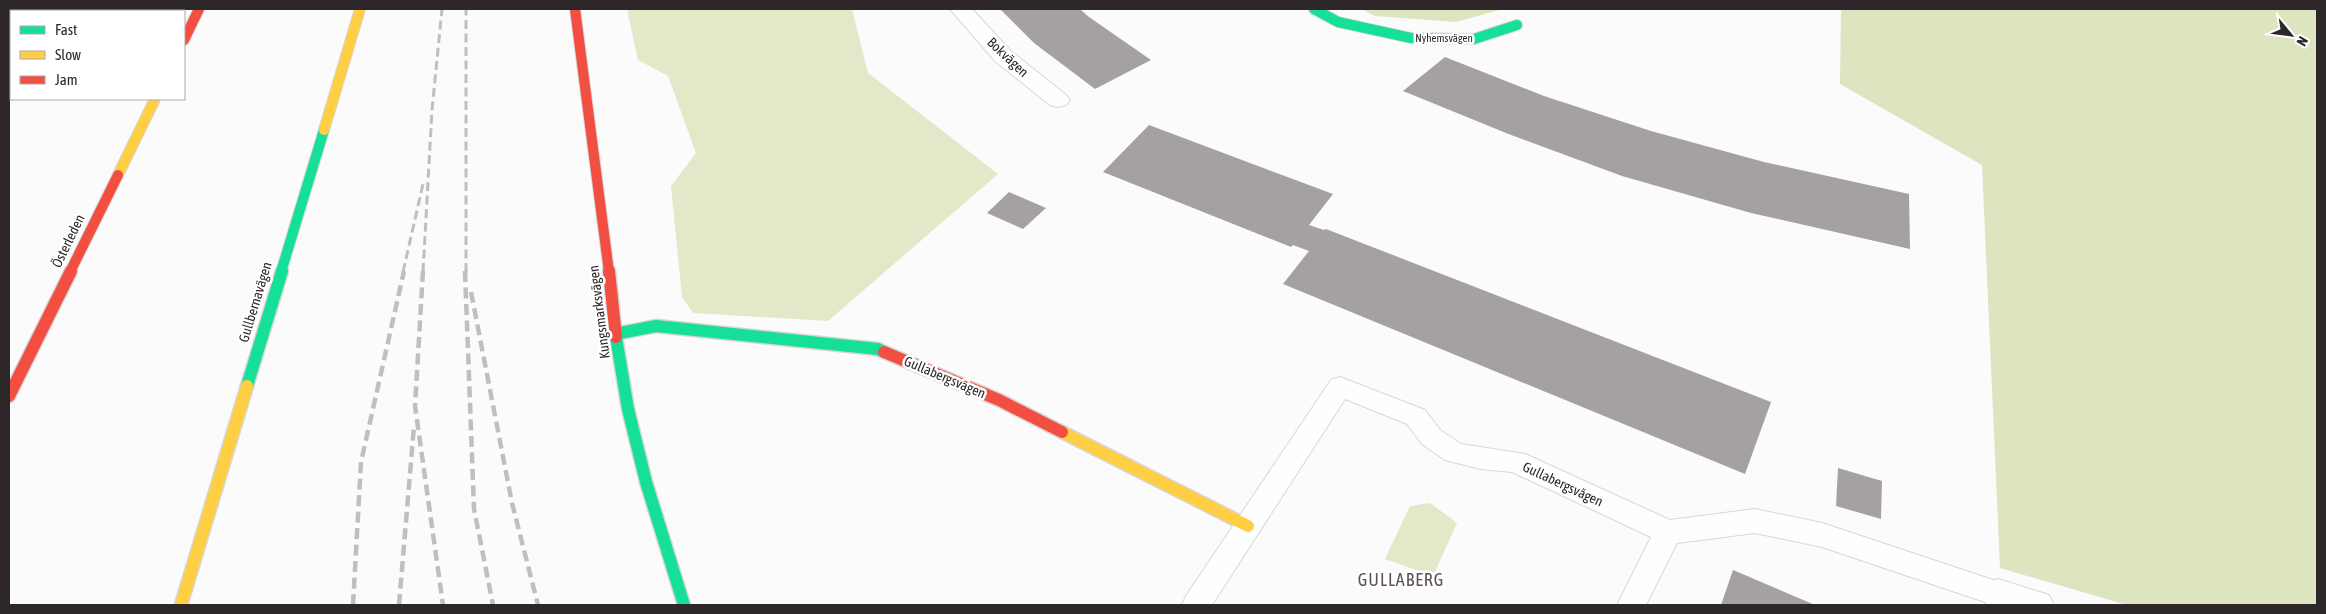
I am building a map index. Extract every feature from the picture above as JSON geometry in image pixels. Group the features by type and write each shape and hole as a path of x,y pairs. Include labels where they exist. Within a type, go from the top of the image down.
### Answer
{"main road":[{"path":"185,38 199,9"},
{"name":"Gullbernavägen","path":"181,605 360,9"},
{"name":"Kungsmarksvägen","path":"575,9 606,242 615,334 628,409 646,482 684,605"},
{"name":"Nyhemsvägen","path":"1314,9 1338,22 1411,38 1474,39 1517,25"},
{"name":"Österleden","path":"9,396 155,100"},
{"name":"Gullabergsvägen","path":"615,334 656,326 878,348 999,400 1248,526"}],"street":[{"name":"Bokvägen","path":"961,9 1003,56 1058,100"},
{"path":"1998,594 2037,605"}],"lane":[{"name":"Gullabergsvägen","path":"1196,605 1340,387 1416,417 1431,437 1454,453 1516,462 1668,532"},
{"path":"1632,605 1668,532 1755,521 1822,535 1998,594"}],"green space":[{"path":"627,9 852,9 868,73 998,174 828,321 693,313 682,297 671,186 696,153 668,76 638,60"},
{"path":"1361,9 1503,9 1456,22 1375,16"},
{"path":"1841,9 2317,9 2317,605 2127,605 2000,568 1982,165 1840,84"},
{"path":"1430,503 1457,523 1433,576 1385,559 1410,506"}],"building":[{"path":"1000,9 1080,9 1151,60 1095,89 1034,43"},
{"path":"1445,57 1544,96 1651,131 1764,162 1909,194 1910,249 1751,213 1622,176 1506,133 1403,91"},
{"path":"1149,125 1333,194 1309,225 1326,229 1771,402 1745,474 1283,284 1309,251 1293,245 1291,247 1103,172"},
{"path":"1009,192 1046,208 1023,229 987,213"},
{"path":"1838,468 1882,481 1881,519 1836,506"},
{"path":"1733,570 1815,605 1721,605"}],"railway":[{"path":"423,272 432,110 442,9"},
{"path":"466,9 466,272"},
{"path":"403,272 423,184"},
{"path":"353,605 361,462 404,271"},
{"path":"423,271 415,406 443,605"},
{"path":"465,271 474,509 493,605"},
{"path":"471,292 512,503 538,605"},
{"path":"399,605 414,426"}],"traffic: fast":[{"path":"1314,9 1338,22 1411,38 1474,39 1517,25"},
{"path":"247,386 324,130"},
{"path":"615,334 656,326 878,349 884,352"},
{"path":"616,337 628,409 646,482 684,605"}],"traffic: slow":[{"path":"324,130 360,9"},
{"path":"118,175 155,100"},
{"path":"181,605 247,386"},
{"path":"1062,432 1248,526"}],"traffic: jam":[{"path":"185,38 199,9"},
{"path":"575,9 606,242 616,337"},
{"path":"9,396 118,175"},
{"path":"884,352 999,400 1062,432"}],"district":[{"name":"GULLABERG","path":"1401,579"}]}
